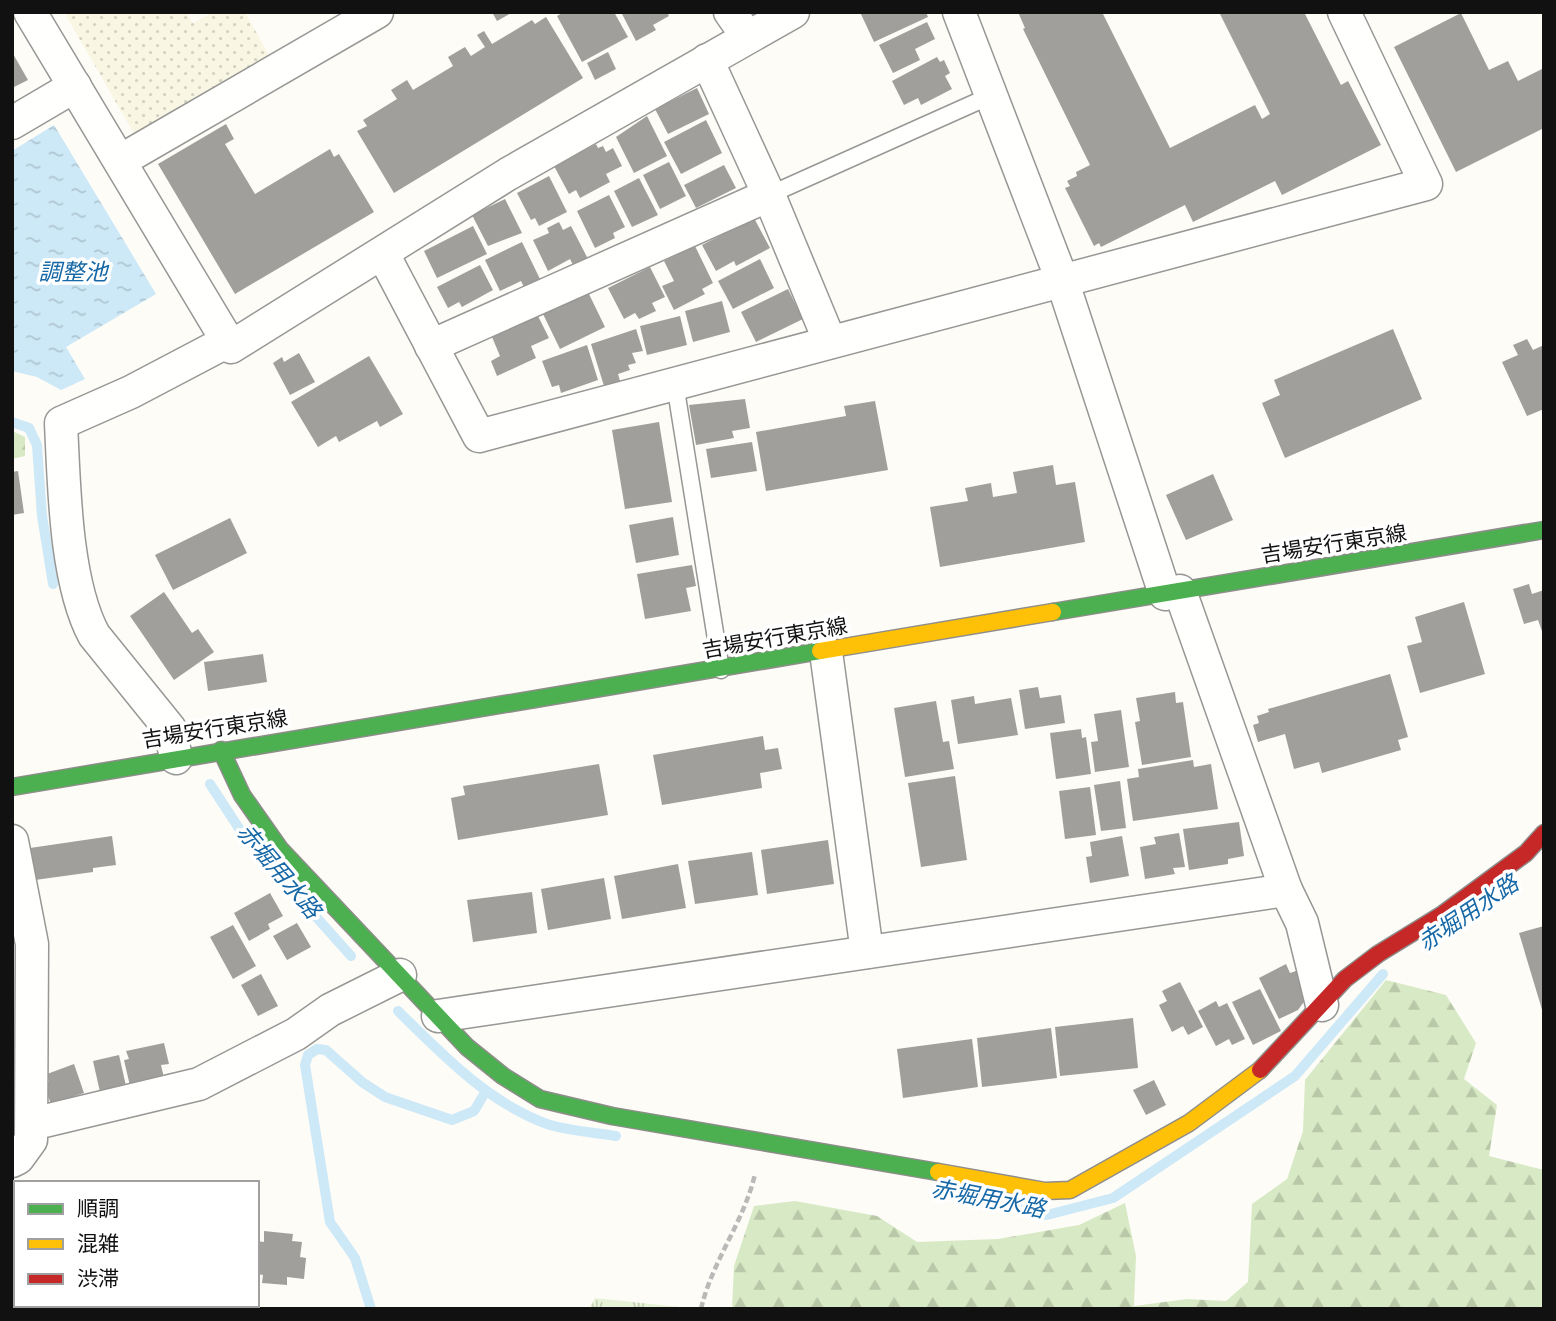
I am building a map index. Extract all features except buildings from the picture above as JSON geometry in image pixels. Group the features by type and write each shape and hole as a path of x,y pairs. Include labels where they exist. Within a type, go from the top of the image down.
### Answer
{"street":[{"path":"30,12 231,347 508,174 707,60 738,24 793,12"},
{"path":"120,161 377,12"},
{"path":"959,12 1062,280 1172,593 1286,890 1302,923 1322,1005"},
{"path":"383,254 479,436 1426,184 1344,12"},
{"path":"707,60 769,195 830,342"},
{"path":"12,123 75,86"},
{"path":"431,346 769,195"},
{"path":"176,758 170,729 94,635 86,620 73,559 61,423 131,392 228,341"},
{"name":"吉場安行東京線","path":"12,787 1544,530"},
{"path":"826,652 867,952"},
{"path":"220,750 243,795 280,849 467,1047 503,1076 540,1099 612,1116 1045,1191 1070,1189 1189,1123 1248,1081 1345,979 1378,954 1454,906 1526,853 1544,833"},
{"path":"12,841 32,944 21,996 32,1124 31,1140 18,1158 12,1161"},
{"path":"438,1016 1286,890"},
{"path":"32,1124 199,1084 400,975"}],"lane":[{"path":"769,195 990,96"},
{"path":"675,384 721,670"}],"path":[{"path":"701,1309 713,1270 750,1197 762,1142"}],"shaded area":[{"path":"64,12 186,12 193,23 213,12 245,12 271,59 140,136 133,132"}],"green space":[{"path":"12,431 25,437 25,456 12,459"},
{"path":"1386,980 1446,995 1476,1043 1464,1079 1497,1105 1489,1156 1544,1170 1544,1309 732,1309 734,1266 754,1206 795,1201 877,1216 917,1242 998,1239 1079,1225 1125,1203 1136,1256 1134,1306 1187,1299 1226,1301 1248,1282 1252,1204 1287,1179 1303,1131 1305,1080"},
{"path":"595,1298 698,1309 589,1309"}],"water":[{"name":"調整池","path":"54,125 156,294 66,347 85,379 61,390 37,377 12,371 12,151"}],"waterway":[{"name":"赤堀用水路","path":"12,422 29,428 37,445 42,516 53,584"},
{"name":"赤堀用水路","path":"210,784 244,836 351,956"},
{"name":"赤堀用水路","path":"954,1194 1047,1215 1113,1198 1295,1076 1383,974"},
{"name":"赤堀用水路","path":"398,1011 466,1075 525,1115 572,1130 616,1136"},
{"path":"371,1309 355,1258 330,1222 305,1065 308,1055 317,1049 326,1050 362,1082 385,1097 452,1120 474,1111 486,1091"}],"traffic: fast":[{"path":"1053,612 1544,530"},
{"path":"12,787 820,651"},
{"path":"221,750 242,795 280,849 467,1047 503,1076 540,1099 612,1116 938,1172"}],"traffic: slow":[{"path":"820,651 1053,612"},
{"path":"938,1172 1045,1191 1070,1190 1189,1123 1260,1070"}],"traffic: jam":[{"path":"1260,1070 1345,979 1378,954 1443,914 1526,853 1544,833"}]}
